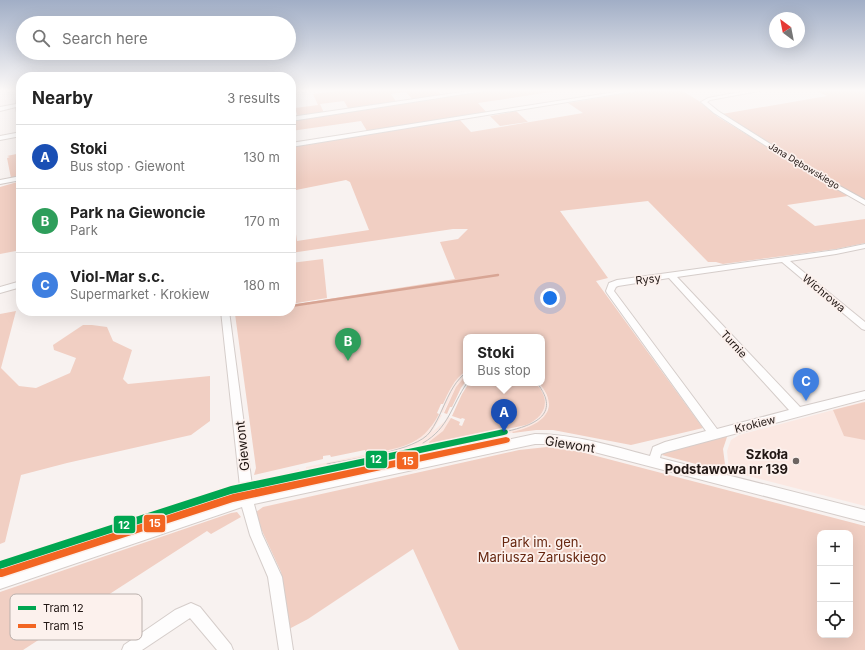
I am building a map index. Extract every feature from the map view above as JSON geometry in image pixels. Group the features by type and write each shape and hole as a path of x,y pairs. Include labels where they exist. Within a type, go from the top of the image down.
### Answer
{"street":[{"path":"296,144 448,120"},
{"name":"Jana Dębowskiego","path":"730,120 816,175 865,203"},
{"path":"0,138 16,136"},
{"path":"0,182 16,179"},
{"name":"Rysy","path":"714,434 610,291 612,285 617,283 865,246"},
{"name":"Wichrowa","path":"783,259 865,327"},
{"name":"Turnie","path":"671,276 798,413"},
{"path":"0,290 16,285"},
{"name":"Giewont","path":"227,316 247,500 535,439 554,439 569,441 865,516"},
{"name":"Krokiew","path":"653,462 655,455 660,449 865,396"},
{"path":"0,582 247,500 252,526 275,577 286,650"},
{"path":"129,650 180,615 191,610 195,612 226,650"}],"shaded area":[{"path":"463,374 463,379 456,387 443,413 440,412 452,386"},
{"path":"537,386 541,386 543,388 549,401 546,415 539,423 520,431 450,445 449,442 517,428 536,420 543,412 545,404 542,392"},
{"name":"Szkoła Podstawowa nr 139","path":"863,402 865,407 865,506 729,471 727,451 731,440 739,435"},
{"path":"439,414 442,415 432,432 448,417 451,418 443,431 430,445 442,443 443,447 306,475 306,467 413,443 430,429"},
{"path":"299,469 300,477 253,486 253,483"}],"green space":[{"path":"296,120 438,120 367,131 361,121 296,130"},
{"path":"451,120 460,120 471,132 540,120 723,120 848,196 787,205 815,226 865,219 865,243 836,249 723,264 708,262 648,201 560,211 608,278 596,281 703,428 631,445 553,430 536,430 513,433 512,432 531,426 539,421 545,416 548,409 549,402 546,393 541,386 545,386 545,334 463,334 463,373 452,386 443,404 441,404 437,413 439,414 432,425 425,434 417,440 389,450 365,455 365,450 331,457 330,455 323,456 323,459 254,475 256,468 235,316 296,316 296,304 455,279 440,242 458,239 468,229 453,229 296,252 296,234 297,241 369,230 350,182 346,180 296,190 296,145"},
{"path":"494,120 526,120 528,122 500,126"},
{"path":"732,120 865,120 865,201"},
{"path":"16,154 16,176 11,178 7,158 10,157 7,156"},
{"path":"16,182 16,251 0,254 0,187"},
{"path":"323,259 327,298 296,303 296,262"},
{"path":"16,311 1,368 19,386 36,388 70,373 76,358 54,350 53,345 83,325 107,327 113,341 132,350 123,379 128,384 210,376 210,421 191,435 21,475 5,542 0,544 0,314"},
{"path":"463,379 463,385 452,407 450,407 447,414 444,413 456,387"},
{"path":"467,386 538,386 544,395 545,401 542,412 533,422 526,425 430,445 429,442 443,431 451,418 460,422 459,425 462,426 465,419 452,416"},
{"path":"865,402 865,440 844,436 833,410"},
{"path":"726,436 723,449 726,472 662,455 664,452"},
{"path":"443,447 307,477 306,475"},
{"name":"Park im. gen. Mariusza Zaruskiego","path":"547,447 581,452 865,526 865,650 459,650 413,549 308,619 289,629 281,572 257,520 256,512 263,507 519,450"},
{"path":"237,512 241,517 211,534 207,531 110,594 10,594 10,640 38,640 23,650 0,650 0,592"}],"waterway":[{"path":"296,305 498,275"}],"tram line":[{"path":"327,464 383,453 423,439 434,427 455,384 463,376"},
{"path":"423,443 439,431 465,386"},
{"path":"504,432 533,423 540,418 545,411 547,404 544,394 539,386"},
{"name":"12","path":"0,565 231,490 504,432"},
{"name":"15","path":"2,573 233,498 506,440"}],"place":[{"name":"Park na Giewoncie","path":"348,361"},
{"name":"Viol-Mar s.c.","path":"806,401"},
{"name":"Stoki","path":"504,432"},
{"name":"Szkoła Podstawowa nr 139","path":"796,461"}]}
